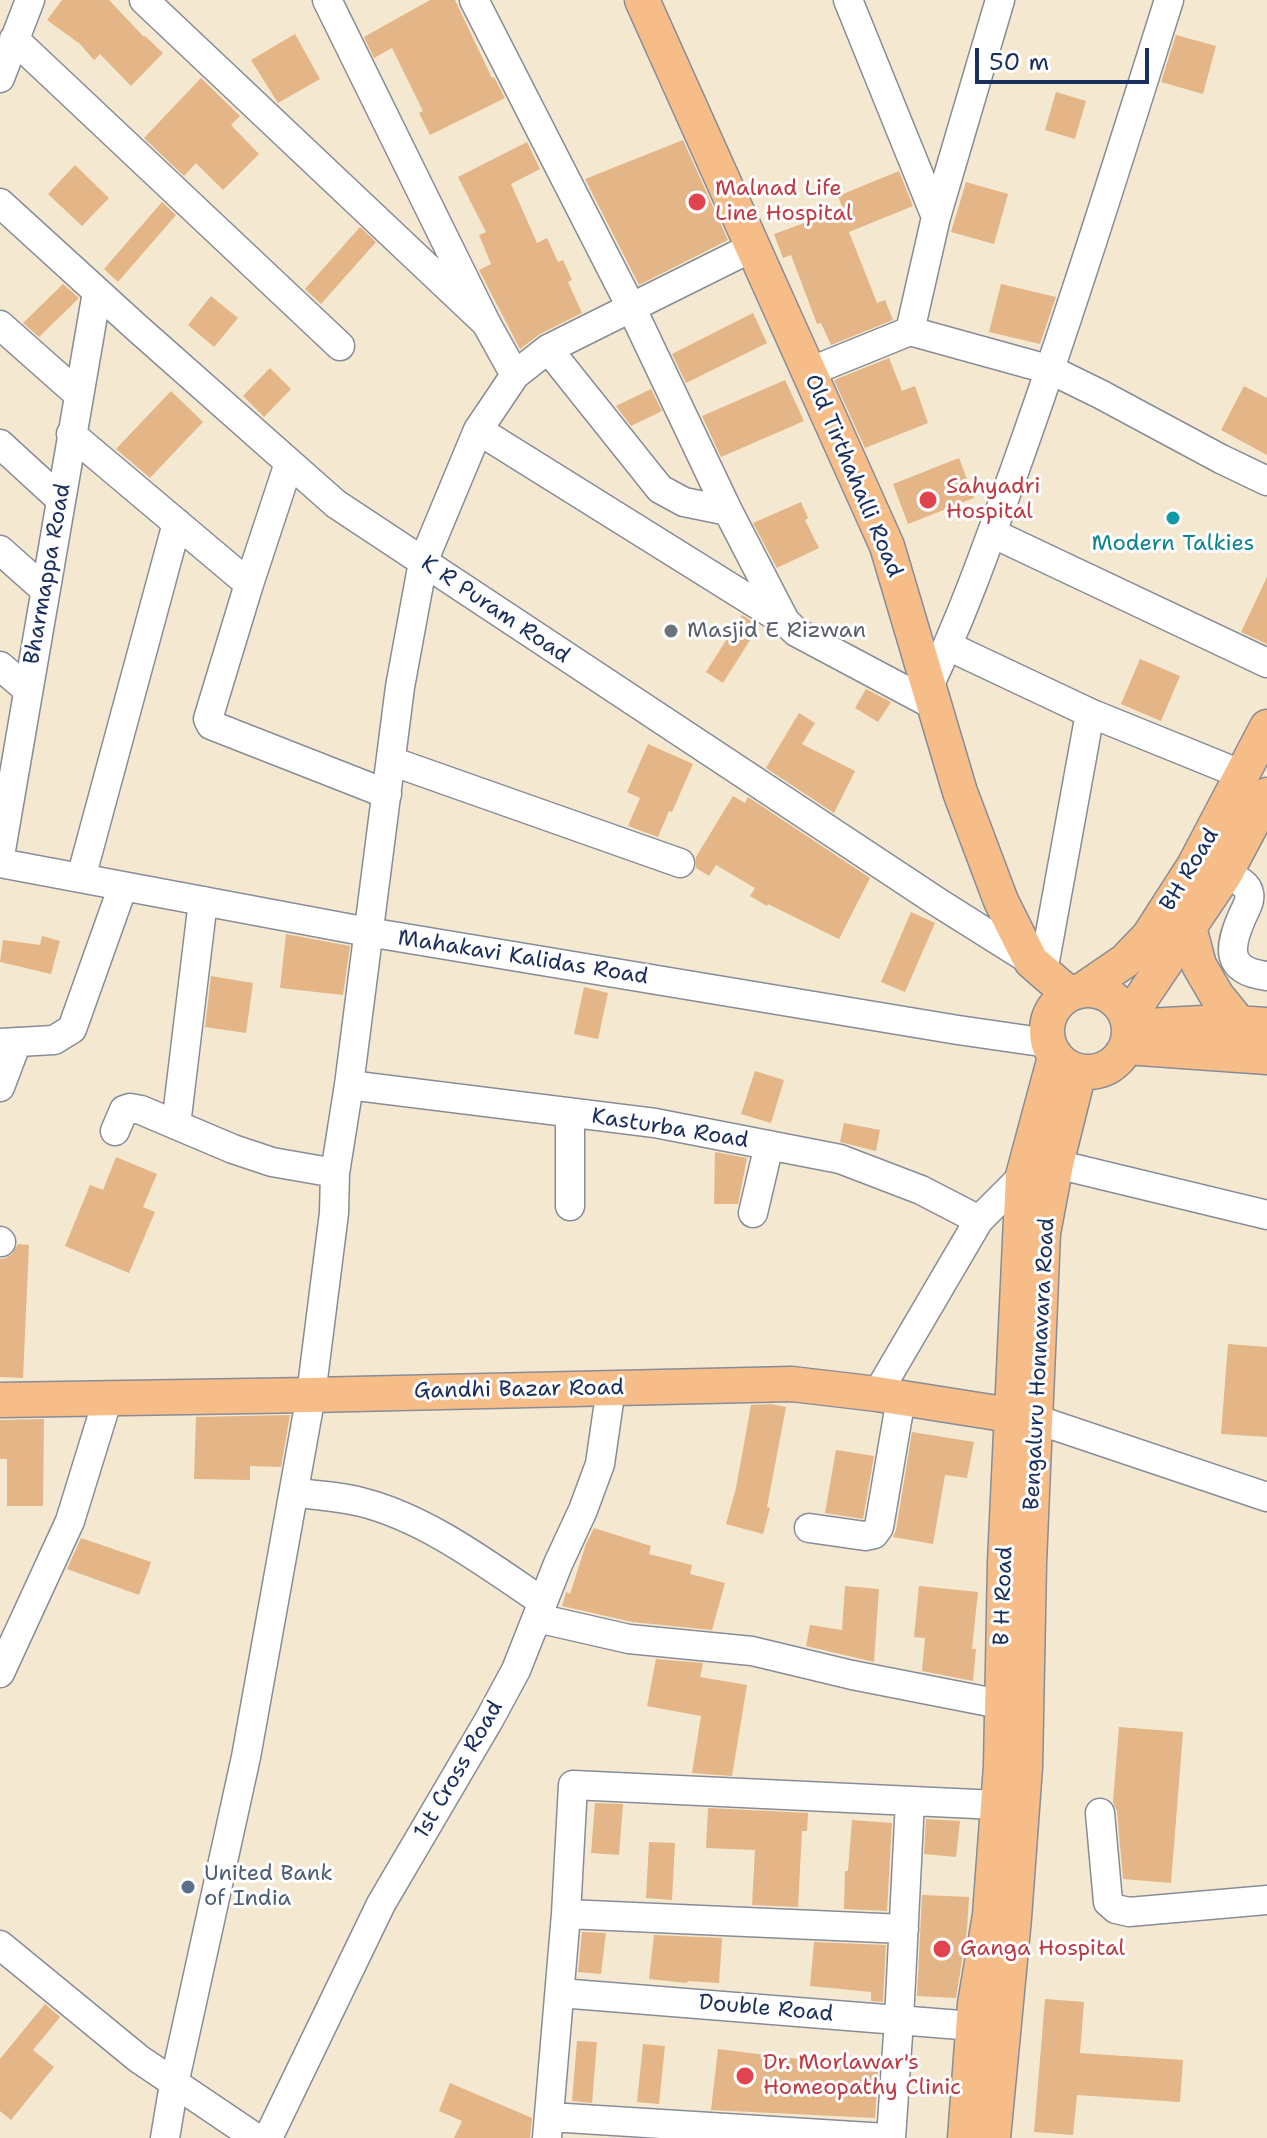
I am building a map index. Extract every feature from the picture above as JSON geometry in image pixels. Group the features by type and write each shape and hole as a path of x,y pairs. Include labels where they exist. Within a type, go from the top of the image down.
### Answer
{"main road":[{"name":"Old Tirthahalli Road","path":"642,0 887,546 960,792 1001,901 1037,966 1076,992"},
{"name":"BH Road","path":"1128,1031 1189,927 1225,874 1255,785 1267,727"},
{"name":"BH Road","path":"1076,992 1125,961 1149,936 1194,866 1255,785"},
{"path":"1189,927 1199,965 1217,996 1253,1024"},
{"path":"1098,990 1122,1006 1128,1031 1118,1059 1108,1068 1094,1072 1061,1057 1047,1029 1057,1002 1076,992 1098,990"},
{"path":"1128,1031 1253,1024"},
{"path":"1128,1031 1267,1057"},
{"name":"Bengaluru Honnavara Road","path":"993,2138 1025,1767 1029,1563 1024,1418 1043,1233 1056,1164 1061,1057"},
{"name":"B H Road","path":"965,2138 973,2026 990,1915 1001,1766 1005,1562 1024,1418 1023,1176 1061,1057"},
{"name":"Gandhi Bazar Road","path":"0,1400 792,1384 1024,1418"}],"street":[{"path":"0,78 30,0"},
{"path":"144,0 486,323"},
{"path":"327,0 486,323 515,375"},
{"path":"474,0 631,307 728,511 785,621"},
{"path":"848,0 936,217"},
{"path":"910,331 936,217 1000,0"},
{"path":"478,430 785,621 796,632 932,696 1051,370 1169,0"},
{"path":"14,39 340,346"},
{"name":"K R Puram Road","path":"0,203 336,504 1037,966"},
{"path":"159,2134 174,2084 246,1757 311,1395 334,1213 335,1173 400,687 423,562 478,430 515,375 548,349 753,247"},
{"name":"Bharmappa Road","path":"0,856 7,765 28,690 97,292"},
{"path":"0,325 79,395"},
{"path":"809,372 910,331 1051,370 1267,481"},
{"path":"548,349 660,489 684,502 728,511"},
{"path":"71,434 249,584"},
{"path":"0,444 60,499"},
{"path":"289,463 208,719 211,725 387,794"},
{"path":"81,878 177,523"},
{"path":"992,533 1267,663"},
{"path":"0,550 45,590"},
{"path":"948,646 1090,713 1255,785"},
{"path":"0,666 28,690"},
{"path":"1037,966 1090,713"},
{"path":"391,761 680,863"},
{"name":"Mahakavi Kalidas Road","path":"0,863 368,932 958,1030 1061,1057"},
{"path":"1225,874 1245,884 1249,891 1249,900 1231,947 1234,959 1243,970 1267,976"},
{"path":"0,1087 9,1043 54,1040 72,1029 123,886"},
{"path":"176,1125 203,901"},
{"name":"Kasturba Road","path":"349,1085 655,1123 840,1159 921,1190 979,1220"},
{"path":"115,1131 124,1110 141,1110 272,1162 335,1173"},
{"path":"570,1113 570,1206"},
{"path":"753,1213 769,1145"},
{"path":"1056,1164 1267,1215"},
{"path":"809,1528 865,1536 874,1534 879,1527 889,1396 979,1220 1023,1176"},
{"name":"1st Cross Road","path":"268,2138 381,1904 516,1670 600,1464 611,1388"},
{"path":"0,1673 70,1521 108,1398"},
{"path":"1024,1418 1267,1497"},
{"path":"294,1492 361,1502 411,1520 473,1555 540,1610 629,1639 752,1651 852,1675 1000,1704"},
{"path":"910,1801 899,2020 888,2138 548,2128 573,1785 997,1805"},
{"path":"1100,1813 1108,1902 1116,1909 1129,1912 1267,1900"},
{"path":"566,1914 904,1929"},
{"path":"0,1945 139,2059 256,2138"},
{"name":"Double Road","path":"560,1993 973,2026"}],"building":[{"path":"62,0 109,0 163,53 131,86 100,54 94,60 80,44 47,20"},
{"path":"430,0 455,0 492,78 505,98 430,135 419,113 423,111 392,48 374,58 364,37"},
{"path":"295,34 320,79 278,103 251,60"},
{"path":"1176,35 1216,46 1203,94 1161,82"},
{"path":"201,78 240,116 231,125 259,154 223,190 196,163 184,176 144,138"},
{"path":"1056,92 1086,101 1075,139 1045,130"},
{"path":"683,140 728,240 639,285 585,179"},
{"path":"527,142 540,169 511,184 537,243 547,238 558,262 563,260 572,280 568,282 582,313 540,334 520,349 479,270 491,264 479,235 486,232 458,177"},
{"path":"75,165 109,198 82,226 48,194"},
{"path":"899,171 913,206 849,232 877,303 885,300 893,320 831,345 821,323 817,324 791,255 783,258 774,234 843,209 838,196"},
{"path":"966,182 1008,194 994,244 951,232"},
{"path":"162,202 176,215 118,282 104,269"},
{"path":"360,227 376,242 321,304 305,289"},
{"path":"63,284 79,298 39,337 23,323"},
{"path":"1001,284 1056,297 1040,344 989,332"},
{"path":"211,296 238,318 214,347 188,325"},
{"path":"753,313 767,343 686,383 672,354"},
{"path":"889,358 902,391 915,386 928,423 865,448 834,380"},
{"path":"270,368 291,389 264,417 243,396"},
{"path":"785,380 804,421 721,457 702,416"},
{"path":"1244,386 1267,398 1267,455 1221,430"},
{"path":"651,389 662,411 631,426 616,406"},
{"path":"171,391 203,422 150,478 116,449"},
{"path":"959,458 974,498 908,524 893,484"},
{"path":"801,502 808,518 805,520 819,548 777,568 753,523"},
{"path":"1267,577 1267,644 1241,632"},
{"path":"742,615 759,626 723,683 706,672"},
{"path":"1140,659 1180,676 1161,721 1121,704"},
{"path":"866,689 891,702 878,722 855,708"},
{"path":"799,713 815,723 802,744 855,771 834,813 766,768"},
{"path":"648,744 693,764 658,837 628,826 640,798 627,792"},
{"path":"733,796 745,803 748,797 870,878 839,939 750,896 755,888 716,865 709,876 696,868 696,857"},
{"path":"911,912 935,923 905,992 881,982"},
{"path":"286,934 350,946 343,995 280,988"},
{"path":"42,936 60,941 51,974 0,962 3,940 40,945"},
{"path":"211,976 253,983 246,1033 205,1027"},
{"path":"584,987 608,993 598,1039 574,1034"},
{"path":"755,1071 784,1080 771,1123 741,1114"},
{"path":"844,1123 880,1130 876,1151 840,1142"},
{"path":"715,1152 747,1158 738,1204 714,1204"},
{"path":"116,1157 157,1174 143,1207 155,1212 129,1273 65,1246 90,1185 103,1190"},
{"path":"18,1244 29,1245 23,1378 0,1377 0,1259 12,1254"},
{"path":"1228,1344 1267,1347 1267,1437 1221,1434"},
{"path":"751,1405 786,1407 763,1534 726,1524"},
{"path":"290,1415 281,1467 250,1466 250,1480 194,1479 196,1417"},
{"path":"44,1419 43,1506 7,1506 7,1459 0,1459 0,1420"},
{"path":"912,1432 974,1442 967,1478 945,1475 933,1544 893,1537"},
{"path":"836,1450 874,1456 863,1519 825,1513"},
{"path":"594,1528 651,1546 649,1554 692,1565 690,1574 725,1583 712,1630 632,1622 562,1606 566,1592 570,1594"},
{"path":"81,1538 151,1562 139,1595 67,1569"},
{"path":"845,1586 879,1589 874,1662 806,1646 810,1625 842,1630"},
{"path":"919,1586 978,1592 972,1649 976,1649 973,1681 922,1671 925,1638 914,1637"},
{"path":"656,1659 703,1663 700,1677 747,1685 732,1776 692,1773 701,1716 647,1706"},
{"path":"1119,1727 1183,1732 1171,1883 1123,1879 1117,1811 1113,1802"},
{"path":"595,1803 623,1804 619,1855 591,1853"},
{"path":"708,1808 808,1813 807,1831 802,1831 798,1907 752,1905 755,1850 706,1848"},
{"path":"926,1819 960,1821 956,1857 924,1854"},
{"path":"852,1820 892,1823 887,1911 844,1909 845,1871 848,1871"},
{"path":"649,1842 675,1843 672,1900 646,1898"},
{"path":"922,1895 969,1897 956,1998 917,1996"},
{"path":"582,1932 606,1933 601,1974 578,1972"},
{"path":"654,1935 722,1938 719,1983 649,1979"},
{"path":"814,1942 886,1945 883,2002 871,2001 871,1992 810,1986"},
{"path":"1045,1999 1084,2002 1080,2053 1183,2060 1180,2102 1077,2095 1073,2135 1034,2132"},
{"path":"45,2004 60,2017 33,2050 54,2067 11,2120 0,2111 0,2059"},
{"path":"577,2041 597,2042 592,2103 572,2101"},
{"path":"643,2044 665,2046 659,2104 637,2102"},
{"path":"718,2049 831,2063 850,2062 849,2070 878,2072 875,2118 711,2110"},
{"path":"450,2083 532,2118 530,2138 454,2138 462,2121 439,2111"}],"place":[{"name":"Malnad Life Line Hospital","path":"697,202"},
{"name":"Sahyadri Hospital","path":"928,500"},
{"name":"Modern Talkies","path":"1173,518"},
{"name":"Masjid E Rizwan","path":"671,631"},
{"name":"United Bank of India","path":"188,1887"},
{"name":"Ganga Hospital","path":"942,1949"},
{"name":"Dr. Morlawar's Homeopathy Clinic","path":"745,2076"}]}
